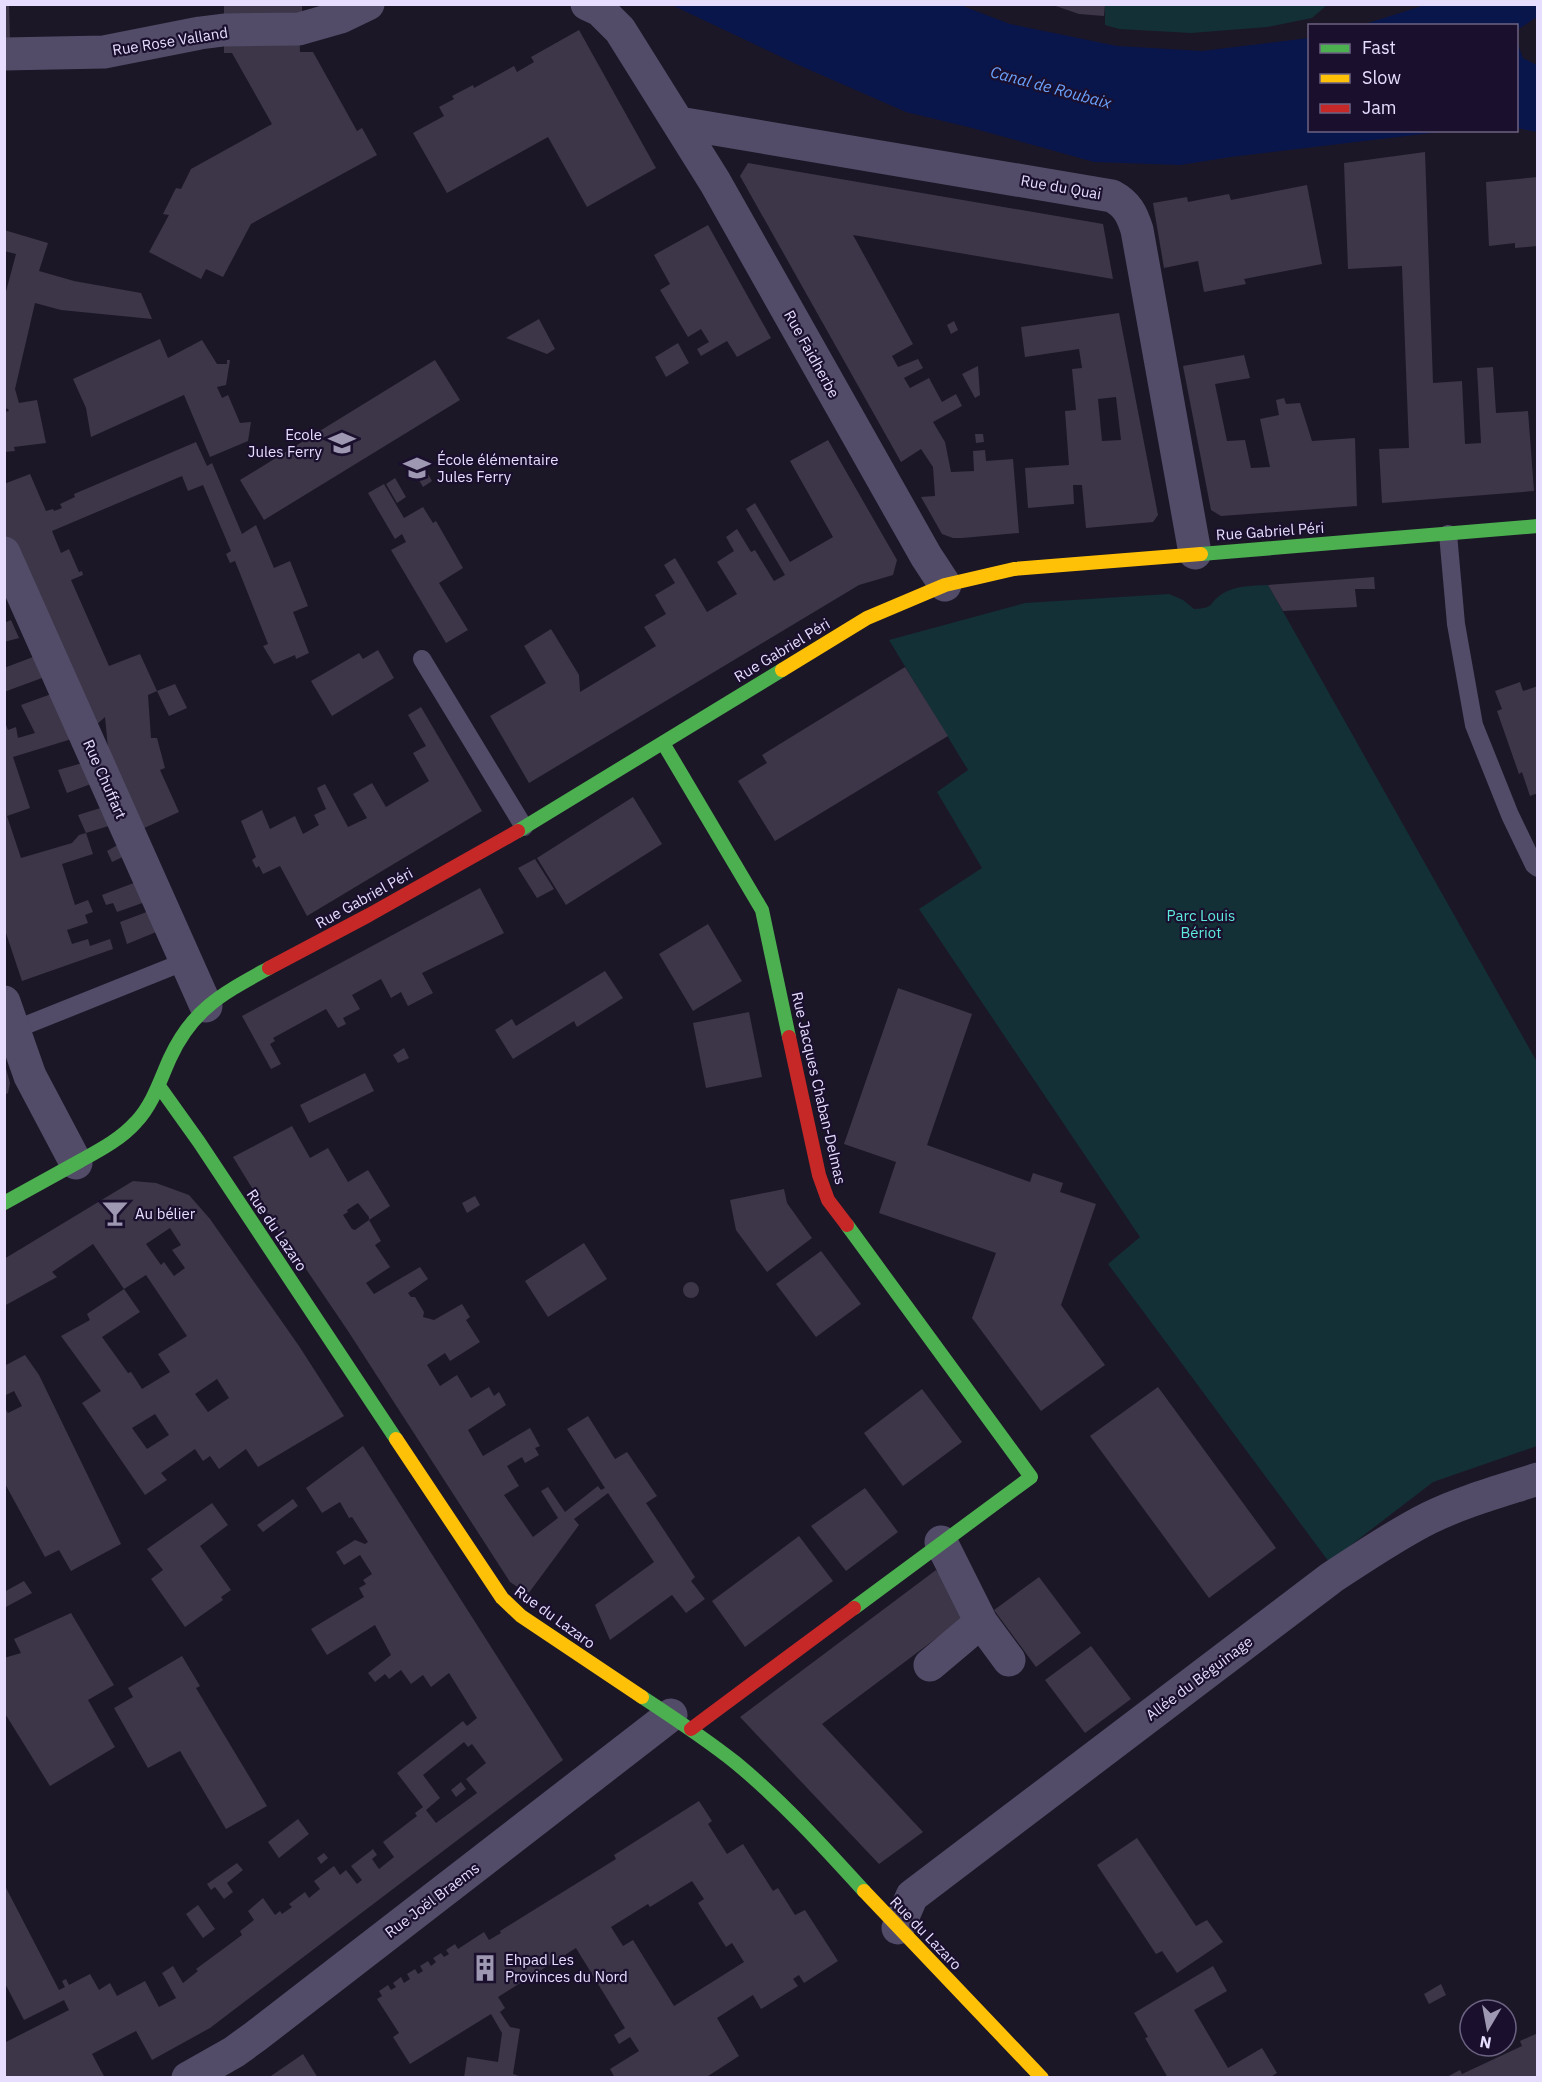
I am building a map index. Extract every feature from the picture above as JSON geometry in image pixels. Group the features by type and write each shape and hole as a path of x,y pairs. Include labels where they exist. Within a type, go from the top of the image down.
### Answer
{"street":[{"name":"Rue Rose Valland","path":"4,54 104,52 200,33 299,29 340,18 368,4"},
{"path":"587,4 600,10 620,30 679,123"},
{"name":"Rue du Quai","path":"679,123 1112,196 1125,203 1137,230 1196,553"},
{"name":"Rue Faidherbe","path":"679,123 715,182 926,556 945,585"},
{"name":"Rue Gabriel Péri","path":"4,1203 113,1142 136,1123 149,1106 171,1055 188,1027 206,1006 229,990 369,915 524,827 867,618 945,585 1014,569 1538,526"},
{"name":"Rue Chuffart","path":"4,553 206,1006"},
{"name":"Rue Jacques Chaban-Delmas","path":"663,743 756,896 762,910 819,1175 828,1200 1030,1477 941,1542"},
{"path":"9,1016 30,1076 76,1163"},
{"name":"Rue du Lazaro","path":"159,1086 199,1142 502,1598 521,1616 681,1722 737,1764 786,1809 1042,2078"},
{"name":"Allée du Béguinage","path":"898,1928 912,1896 1331,1578 1427,1519 1477,1499 1538,1479"},
{"path":"681,1722 941,1542 981,1622 1009,1660"},
{"path":"930,1665 981,1622"},
{"name":"Rue Joël Braems","path":"188,2078 234,2052 681,1722"}],"lane":[{"path":"1448,534 1456,624 1474,725 1510,815 1534,865 1538,868"},
{"path":"422,659 524,827"},
{"path":"9,1016 186,961"}],"green space":[{"path":"1105,5 1327,5 1312,18 1267,27 1191,33 1119,29 1105,25"},
{"name":"Parc Louis Bériot","path":"1268,585 1537,1062 1537,1446 1433,1482 1329,1562 1108,1264 1140,1237 919,909 982,868 937,792 968,770 889,640 1025,603 1169,594 1183,600 1194,609 1209,606 1217,597 1233,589"}],"water":[{"name":"Canal de Roubaix","path":"672,5 960,5 1010,24 1117,46 1202,51 1308,38 1308,132 1440,132 1180,165 1094,162 906,112 794,63"},
{"path":"1425,5 1537,5 1537,17 1518,29 1518,24 1365,24"},
{"path":"1518,45 1523,58 1537,65 1537,132 1518,128"}],"building":[{"path":"4,4 9,4 10,40 4,40"},
{"path":"224,4 302,4 302,14 299,14 300,52 313,52 357,131 362,128 377,155 251,224 223,277 206,269 201,279 149,252 169,215 163,214 176,188 181,189 191,169 272,124 232,53 224,53"},
{"path":"1050,4 1105,4 1104,16 1079,14"},
{"path":"579,30 656,168 587,207 548,137 447,193 413,133 444,116 439,107 454,99 452,96 473,85 474,88 514,66 517,72 534,62 531,57"},
{"path":"1425,152 1433,383 1462,381 1465,444 1481,443 1477,368 1493,367 1496,413 1528,411 1534,491 1382,503 1379,449 1409,448 1402,266 1348,269 1344,163"},
{"path":"748,163 1103,224 1113,279 853,235 913,344 892,356 898,367 918,359 923,368 904,378 910,388 929,378 942,402 956,394 962,406 933,422 945,442 951,472 974,471 973,451 985,450 986,461 1013,459 1019,533 962,538 942,534 921,497 935,496 933,467 921,449 901,462 740,176"},
{"path":"1538,177 1538,246 1515,248 1515,243 1489,246 1486,182"},
{"path":"1307,185 1322,264 1244,279 1246,284 1204,292 1198,261 1164,268 1153,203 1187,197 1188,202 1229,194 1231,200"},
{"path":"708,225 771,338 737,357 727,341 701,356 697,349 709,342 701,329 688,337 660,290 670,284 654,255"},
{"path":"4,230 48,243 39,271 74,281 141,293 152,319 61,310 35,303 15,389 19,403 37,400 46,443 14,447 15,451 4,452 4,412 9,411 4,408 4,299 16,254 4,251"},
{"path":"1119,313 1158,515 1153,522 1086,528 1082,485 1073,485 1074,504 1028,508 1025,468 1069,465 1065,411 1076,410 1072,369 1082,368 1079,349 1025,357 1021,327","holes":["1116,397 1121,440 1102,441 1098,399"]},
{"path":"539,319 555,349 547,354 506,338"},
{"path":"954,321 958,330 951,334 947,325"},
{"path":"160,339 168,358 202,340 217,364 227,364 227,360 230,360 226,385 217,387 222,398 228,395 240,423 251,422 248,441 210,457 184,395 91,437 86,408 73,379"},
{"path":"678,343 689,363 666,377 655,357"},
{"path":"1244,355 1250,378 1215,384 1227,441 1245,440 1251,468 1270,467 1260,419 1279,415 1276,400 1284,398 1286,404 1300,403 1312,441 1355,438 1357,506 1221,516 1211,510 1183,366"},
{"path":"435,360 460,400 264,520 240,480"},
{"path":"978,366 980,395 975,398 962,374"},
{"path":"975,434 983,434 984,442 976,443"},
{"path":"828,440 897,560 893,575 859,585 529,783 490,716 546,683 524,646 551,629 579,675 580,692 656,646 644,627 666,614 655,595 675,583 664,565 675,558 707,612 737,594 717,562 734,551 726,537 737,529 751,552 755,550 774,581 785,575 746,509 755,503 790,562 833,537 790,461"},
{"path":"196,442 207,466 212,463 242,534 256,525 274,568 290,561 308,606 293,612 309,653 296,659 295,655 274,664 263,646 268,644 235,561 230,563 226,554 231,551 203,485 188,491 182,476 52,531 61,553 69,549 79,572 82,571 83,575 71,580 109,666 140,654 157,691 148,695 151,738 157,738 165,768 160,770 179,812 142,829 109,758 105,717 93,728 4,533 4,484 30,474 46,511 53,509 54,511 62,508 60,504 75,497 74,494"},
{"path":"421,462 432,481 423,487 412,468"},
{"path":"395,478 406,497 397,503 386,484"},
{"path":"384,484 404,518 423,507 433,523 436,521 463,568 439,583 468,630 446,643 391,550 406,542 402,534 395,539 368,493"},
{"path":"1374,577 1375,589 1355,589 1357,607 1283,611 1268,585"},
{"path":"11,620 19,638 4,642 4,623"},
{"path":"378,650 394,678 332,716 311,681 359,653 363,659"},
{"path":"33,657 42,678 4,692 4,668"},
{"path":"905,667 948,736 775,841 738,781 767,763 762,755"},
{"path":"1520,682 1523,691 1538,686 1538,793 1530,796 1522,772 1519,774 1497,711 1502,709 1495,691"},
{"path":"175,684 187,708 169,716 157,691"},
{"path":"54,693 75,738 13,757 30,808 7,816 21,858 72,843 79,835 86,833 93,854 62,864 75,905 88,900 93,912 85,915 88,923 67,930 72,944 88,939 90,946 110,939 113,949 22,981 4,927 4,720 8,730 16,727 18,738 35,733 21,705"},
{"path":"421,707 482,811 307,916 280,866 263,874 259,866 256,868 252,860 256,857 241,821 262,810 270,829 295,816 303,834 319,825 314,815 326,809 317,788 325,784 348,827 367,818 353,794 372,783 386,807 429,781 413,753 426,746 408,715"},
{"path":"86,762 96,782 67,793 58,770"},
{"path":"633,797 662,844 566,905 537,858"},
{"path":"107,806 115,824 86,833 78,815"},
{"path":"121,843 127,855 112,862 107,851"},
{"path":"535,859 554,889 537,898 518,868"},
{"path":"139,881 148,901 117,912 113,903 106,905 102,895"},
{"path":"480,888 504,933 422,973 433,993 408,1006 401,992 391,998 381,979 352,995 360,1009 343,1018 346,1024 338,1028 326,1009 273,1038 275,1041 270,1044 281,1064 271,1069 242,1016"},
{"path":"152,910 161,930 127,944 120,922"},
{"path":"708,924 742,981 693,1011 659,954"},
{"path":"605,971 623,998 577,1027 574,1021 513,1059 495,1030 512,1019 516,1026"},
{"path":"898,988 972,1014 927,1145 1030,1182 1033,1173 1063,1183 1060,1192 1096,1204 1061,1305 1105,1365 1041,1411 972,1318 996,1253 879,1213 896,1162 844,1144"},
{"path":"749,1012 762,1077 706,1088 693,1023"},
{"path":"404,1048 409,1058 398,1063 393,1055"},
{"path":"5,1065 10,1083 8,1093 4,1095"},
{"path":"365,1073 374,1091 309,1123 300,1105"},
{"path":"292,1126 310,1158 328,1148 348,1182 368,1170 390,1206 369,1220 381,1241 375,1245 390,1267 366,1283 374,1294 420,1267 428,1279 408,1293 411,1297 415,1297 424,1312 423,1317 434,1320 462,1304 470,1317 466,1320 480,1342 450,1361 445,1353 427,1365 440,1386 457,1375 471,1398 489,1387 494,1396 499,1392 506,1405 468,1430 483,1456 530,1428 540,1446 535,1448 539,1455 525,1463 522,1457 507,1466 519,1486 504,1495 533,1537 558,1518 541,1491 548,1487 565,1512 598,1486 601,1490 605,1488 567,1429 588,1416 615,1459 627,1452 657,1496 646,1503 695,1577 691,1581 705,1599 686,1613 672,1595 610,1640 595,1605 654,1562 608,1493 574,1519 579,1525 528,1594 510,1582 348,1331 287,1241 285,1242 233,1157","holes":["358,1203 369,1220 355,1230 343,1215"]},
{"path":"133,1181 156,1183 189,1195 210,1219 299,1346 344,1416 258,1467 246,1449 219,1469 210,1456 203,1461 195,1449 161,1473 167,1480 145,1495 82,1403 101,1391 61,1336 90,1320 87,1314 124,1289 93,1244 52,1272 57,1277 4,1306 4,1259","holes":["170,1228 181,1245 172,1250 185,1268 174,1276 164,1262 161,1265 146,1244","146,1275 187,1336 158,1354 170,1372 142,1389 102,1337 140,1312 124,1289","217,1379 229,1398 208,1412 195,1394","155,1414 169,1435 147,1449 132,1428"]},
{"path":"784,1189 787,1203 812,1238 767,1272 736,1230 730,1200"},
{"path":"475,1196 480,1205 467,1213 462,1203"},
{"path":"584,1243 607,1279 548,1317 525,1281"},
{"path":"821,1251 861,1304 816,1337 776,1284"},
{"path":"691,1282 699,1290 691,1298 683,1290"},
{"path":"25,1355 39,1375 121,1544 71,1571 59,1550 45,1557 4,1482 4,1407 8,1413 22,1406 14,1391 4,1396 4,1362 6,1365"},
{"path":"1158,1387 1276,1548 1209,1598 1090,1436"},
{"path":"922,1389 962,1442 903,1486 864,1433"},
{"path":"363,1446 563,1760 210,2028 152,2060 136,2031 92,2054 105,2078 4,2078 4,2043 69,2010 64,2000 24,2020 4,1982 4,1884 59,1990 65,1987 62,1981 66,1979 69,1985 90,1974 99,1990 110,1983 117,1996 145,1981 159,2007 176,1998 162,1973 173,1966 183,1983 198,1971 196,1969 242,1935 240,1931 254,1920 248,1911 263,1898 275,1915 280,1911 282,1914 292,1907 289,1904 305,1892 309,1898 320,1889 314,1881 334,1866 340,1875 346,1870 357,1884 362,1880 351,1866 373,1849 377,1855 372,1859 379,1869 394,1857 383,1842 417,1816 415,1813 423,1807 397,1773 463,1721 467,1726 477,1718 449,1673 431,1687 423,1675 411,1684 401,1670 389,1679 385,1674 375,1682 368,1673 391,1655 375,1625 327,1655 311,1629 364,1597 359,1588 366,1584 363,1580 372,1574 360,1555 344,1565 336,1552 355,1540 365,1544 368,1542 352,1517 349,1518 340,1502 322,1513 306,1488","holes":["464,1742 468,1747 472,1744 486,1763 466,1779 477,1793 436,1823 426,1810 440,1798 423,1775"]},
{"path":"865,1488 898,1532 846,1571 811,1526"},
{"path":"293,1499 298,1506 263,1532 257,1525"},
{"path":"212,1503 228,1525 200,1546 231,1590 221,1597 223,1600 185,1627 151,1579 163,1570 147,1549"},
{"path":"799,1536 833,1581 745,1647 712,1601"},
{"path":"936,1570 970,1613 822,1724 923,1832 879,1864 740,1717"},
{"path":"1039,1577 1081,1633 1036,1667 994,1610"},
{"path":"24,1581 32,1593 4,1608 4,1592"},
{"path":"71,1613 114,1685 88,1700 115,1747 50,1786 4,1712 4,1658 21,1653 14,1639"},
{"path":"1091,1646 1131,1699 1085,1733 1045,1680"},
{"path":"182,1656 200,1686 196,1688 267,1806 226,1829 180,1751 148,1768 114,1708 133,1697 128,1688"},
{"path":"461,1782 466,1789 456,1797 451,1790"},
{"path":"699,1801 712,1821 708,1824 727,1854 743,1844 773,1891 778,1888 795,1915 805,1910 838,1961 804,1983 799,1975 793,1979 798,1986 761,2009 753,1995 717,2018 739,2056 705,2078 615,2078 610,2069 639,2051 630,2037 619,2044 614,2035 625,2028 576,1948 498,1997 505,2008 500,2012 510,2027 520,2029 513,2074 525,2078 464,2078 467,2057 498,2062 502,2033 491,2014 410,2064 393,2037 399,2033 377,1999 382,1996 379,1991 388,1985 391,1990 396,1987 393,1983 401,1977 404,1983 410,1979 407,1974 415,1969 418,1974 423,1971 420,1966 428,1961 431,1966 436,1962 433,1958 441,1953 444,1957 449,1954 446,1950 455,1944 458,1949 484,1932 489,1940 616,1859 614,1855","holes":["692,1881 704,1899 698,1903 726,1947 732,1943 744,1962 674,2006 633,1940 623,1946 611,1927 648,1904 650,1907"]},
{"path":"298,1819 309,1834 279,1858 268,1842"},
{"path":"1137,1838 1196,1926 1207,1920 1223,1942 1177,1973 1162,1951 1156,1954 1097,1865"},
{"path":"324,1853 328,1858 321,1864 317,1858"},
{"path":"237,1863 243,1870 227,1883 233,1892 224,1899 215,1887 211,1890 207,1884"},
{"path":"198,1905 215,1929 203,1938 186,1914"},
{"path":"1213,1966 1227,1991 1194,2010 1228,2068 1262,2048 1277,2073 1269,2078 1168,2078 1145,2038 1148,2037 1134,2013"},
{"path":"1441,1984 1446,1995 1429,2004 1424,1994"},
{"path":"1538,2033 1538,2078 1445,2078 1460,2070 1462,2074 1496,2058 1518,2058 1518,2048 1522,2046 1520,2041"},
{"path":"303,2054 318,2078 268,2078"}],"traffic: fast":[{"path":"1201,554 1538,526"},
{"path":"518,831 782,670"},
{"path":"663,743 762,910 789,1037"},
{"path":"4,1203 103,1148 130,1128 147,1108 170,1058 189,1026 224,994 269,968"},
{"path":"159,1086 199,1142 396,1439"},
{"path":"847,1225 1031,1477 854,1608"},
{"path":"642,1697 736,1763 802,1824 864,1891"}],"traffic: slow":[{"path":"782,670 867,618 945,585 1014,569 1201,554"},
{"path":"396,1439 502,1598 521,1616 642,1697"},
{"path":"864,1891 1042,2078"}],"traffic: jam":[{"path":"269,968 518,831"},
{"path":"789,1037 819,1175 828,1200 847,1225"},
{"path":"691,1729 854,1608"}],"place":[{"name":"Ecole Jules Ferry","path":"342,443"},
{"name":"École élémentaire Jules Ferry","path":"417,468"},
{"name":"Au bélier","path":"115,1213"},
{"name":"Ehpad Les Provinces du Nord","path":"485,1968"}]}
